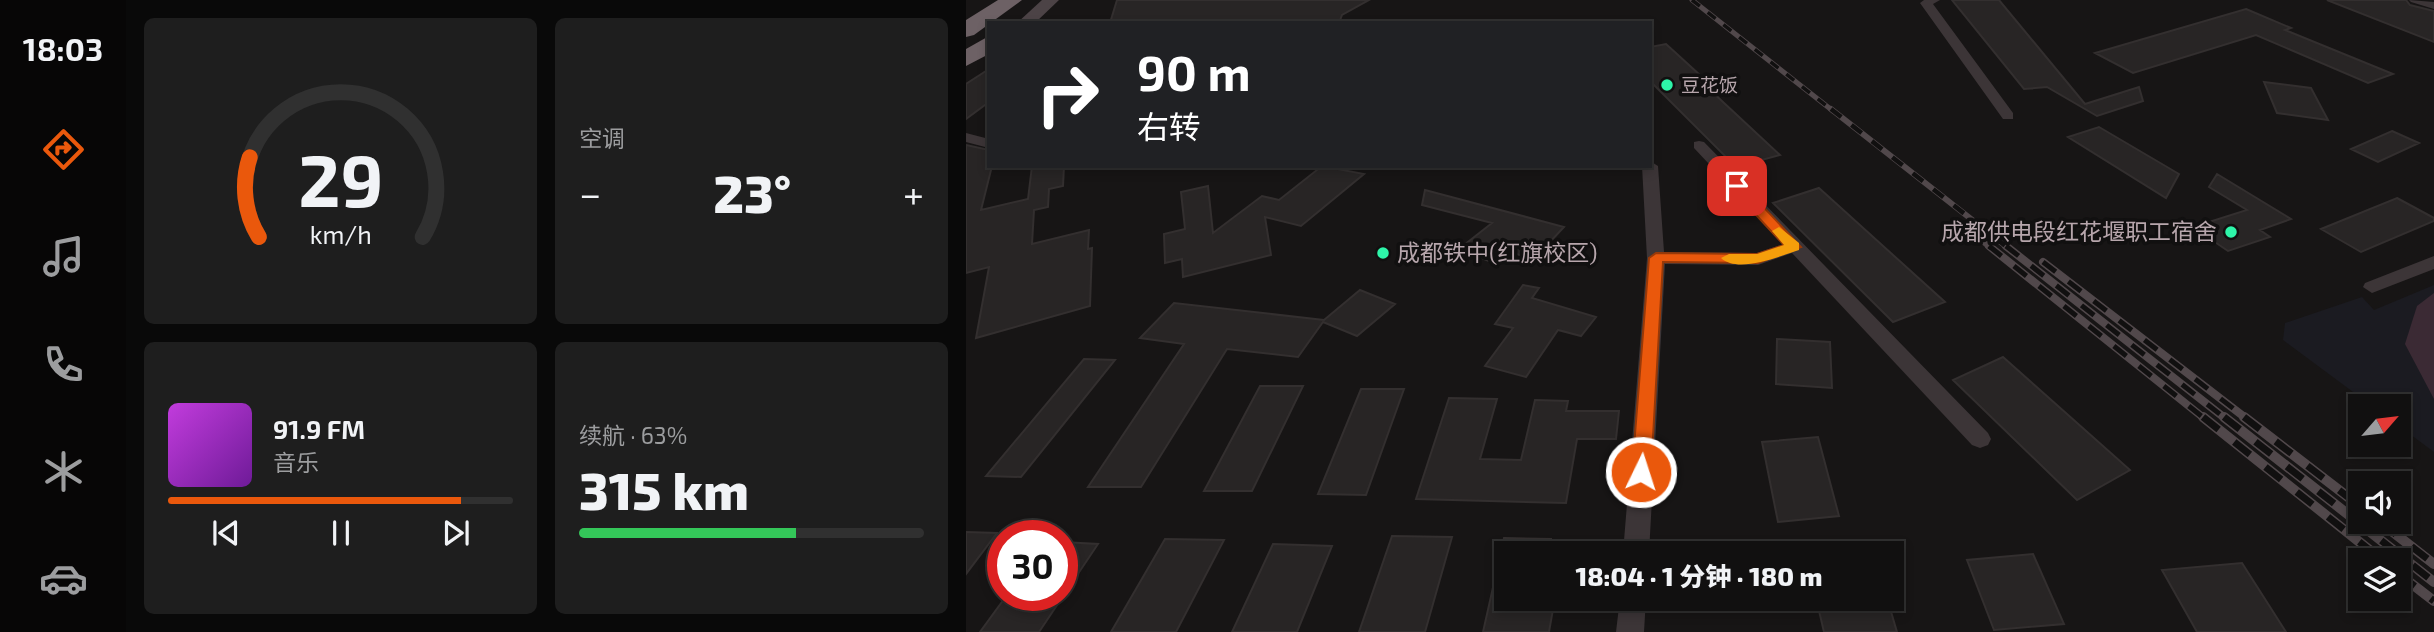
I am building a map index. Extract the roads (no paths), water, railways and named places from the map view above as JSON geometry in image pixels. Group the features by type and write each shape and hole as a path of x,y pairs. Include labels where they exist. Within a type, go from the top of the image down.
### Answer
{"highway":[{"path":"992,21 1024,10"},
{"path":"966,30 987,23"},
{"path":"966,51 987,38"},
{"path":"966,59 987,44"}],"main road":[{"path":"966,23 1002,0"},
{"path":"1024,10 1051,0"},
{"path":"966,65 987,51"}],"street":[{"path":"1934,0 1926,4 2008,116"},
{"path":"2415,0 2434,6"},
{"path":"966,137 987,143"},
{"path":"1699,145 1980,439"},
{"path":"1637,541 1656,258 1650,168"},
{"path":"1656,258 1758,259 1794,247"},
{"path":"2372,287 2434,262"},
{"path":"1630,632 1632,611"}],"railway":[{"path":"1692,0 1833,111"},
{"path":"1831,109 2008,248"},
{"path":"1969,230 1991,248"},
{"path":"1989,246 2205,419"},
{"path":"2006,246 2226,419"},
{"path":"2043,262 2247,419"},
{"path":"2203,417 2367,548"},
{"path":"2224,417 2434,582"},
{"path":"2244,417 2348,497"},
{"path":"2395,534 2434,564"},
{"path":"2411,583 2434,601"}],"place":[{"name":"豆花饭","path":"1667,85"},
{"name":"成都供电段红花堰职工宿舍","path":"2231,232"},
{"name":"成都铁中(红旗校区)","path":"1383,253"}]}
